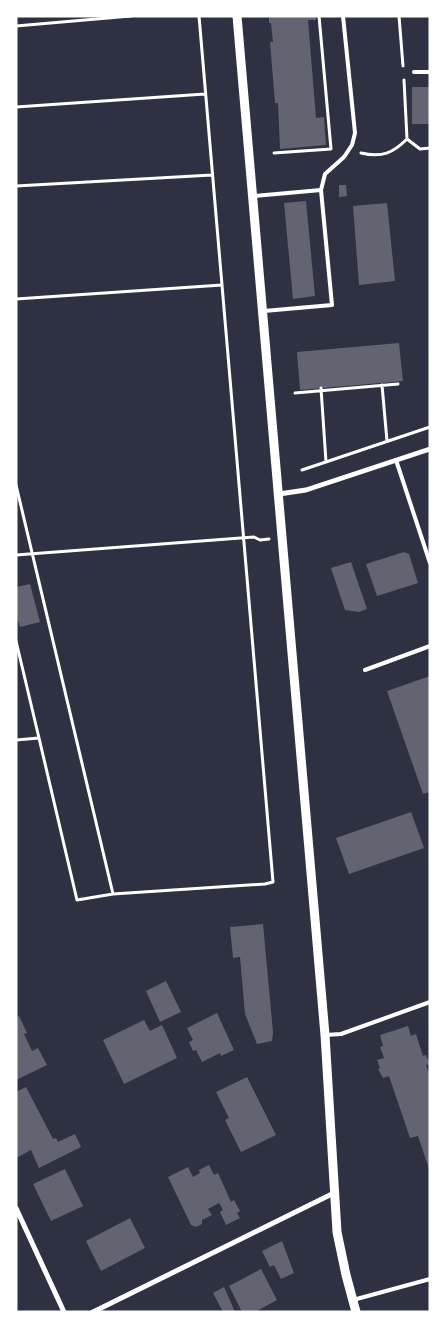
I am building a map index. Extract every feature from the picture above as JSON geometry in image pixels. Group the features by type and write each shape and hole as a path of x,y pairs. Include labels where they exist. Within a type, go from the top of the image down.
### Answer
{"street":[{"path":"237,16 264,311 325,1035 334,1193 341,1255 356,1312"},
{"path":"279,494 306,490 430,449"},
{"path":"93,1312 334,1193"},
{"path":"16,1208 64,1312"}],"lane":[{"path":"264,311 332,305 321,190 324,174 349,150 354,133 343,16"},
{"path":"414,72 430,72"},
{"path":"254,196 321,190"},
{"path":"396,460 430,563"},
{"path":"365,670 430,646"},
{"path":"325,1035 341,1034 430,1002"},
{"path":"353,1300 430,1279"}],"path":[{"path":"16,26 131,16"},
{"path":"16,641 77,900 113,894 274,882 198,16"},
{"path":"319,16 331,149"},
{"path":"400,16 404,68"},
{"path":"274,153 331,149 349,150 370,156 393,153 407,139 404,76"},
{"path":"16,107 205,94"},
{"path":"407,139 420,149 430,148"},
{"path":"16,186 212,175"},
{"path":"16,299 222,285"},
{"path":"382,384 387,441"},
{"path":"295,393 321,389 398,384"},
{"path":"321,389 326,462"},
{"path":"302,470 430,427"},
{"path":"16,485 113,894"},
{"path":"16,555 244,538 282,538"},
{"path":"16,740 39,738"}],"building":[{"path":"269,16 316,16 316,20 308,20 316,118 324,117 326,145 280,149 278,103 275,103 270,42 273,42"},
{"path":"412,87 430,87 430,124 412,124"},
{"path":"339,185 346,185 347,196 339,197"},
{"path":"306,201 315,296 293,299 284,203"},
{"path":"387,203 395,281 359,285 353,206"},
{"path":"399,343 403,381 300,390 297,352"},
{"path":"404,552 409,554 418,583 377,596 366,564"},
{"path":"351,562 367,609 359,612 345,610 331,568"},
{"path":"30,584 40,622 20,627 16,615 16,587"},
{"path":"430,676 430,792 423,794 387,691"},
{"path":"411,812 424,848 349,874 336,838"},
{"path":"263,924 273,1032 272,1041 257,1044 245,1014 240,957 233,958 230,927"},
{"path":"166,981 181,1012 160,1022 146,991"},
{"path":"217,1013 234,1050 221,1056 220,1053 202,1062 196,1050 193,1051 189,1042 193,1040 187,1028"},
{"path":"19,1016 27,1033 24,1034 32,1051 38,1048 47,1065 16,1080 16,1017"},
{"path":"144,1020 150,1031 162,1025 177,1058 124,1084 103,1040"},
{"path":"408,1026 411,1036 416,1034 423,1056 426,1055 430,1064 426,1065 430,1076 429,1169 418,1136 410,1138 389,1076 383,1078 378,1069 380,1068 377,1060 384,1058 380,1047 383,1046 380,1035"},
{"path":"247,1077 276,1135 241,1152 225,1120 229,1118 216,1092"},
{"path":"26,1087 53,1139 56,1138 58,1142 75,1134 81,1147 39,1168 31,1150 16,1158 16,1092"},
{"path":"209,1165 214,1175 218,1173 231,1202 234,1200 240,1211 237,1213 240,1218 226,1225 220,1212 223,1210 219,1203 208,1209 212,1215 202,1220 202,1224 196,1227 191,1225 168,1177 188,1167 193,1177 200,1173 199,1170"},
{"path":"65,1169 83,1206 51,1221 33,1184"},
{"path":"130,1218 145,1248 101,1271 86,1241"},
{"path":"282,1241 294,1273 281,1279 274,1265 270,1267 262,1251"},
{"path":"261,1269 277,1300 255,1312 242,1312 229,1286"},
{"path":"224,1287 235,1312 223,1312 213,1293"}]}
